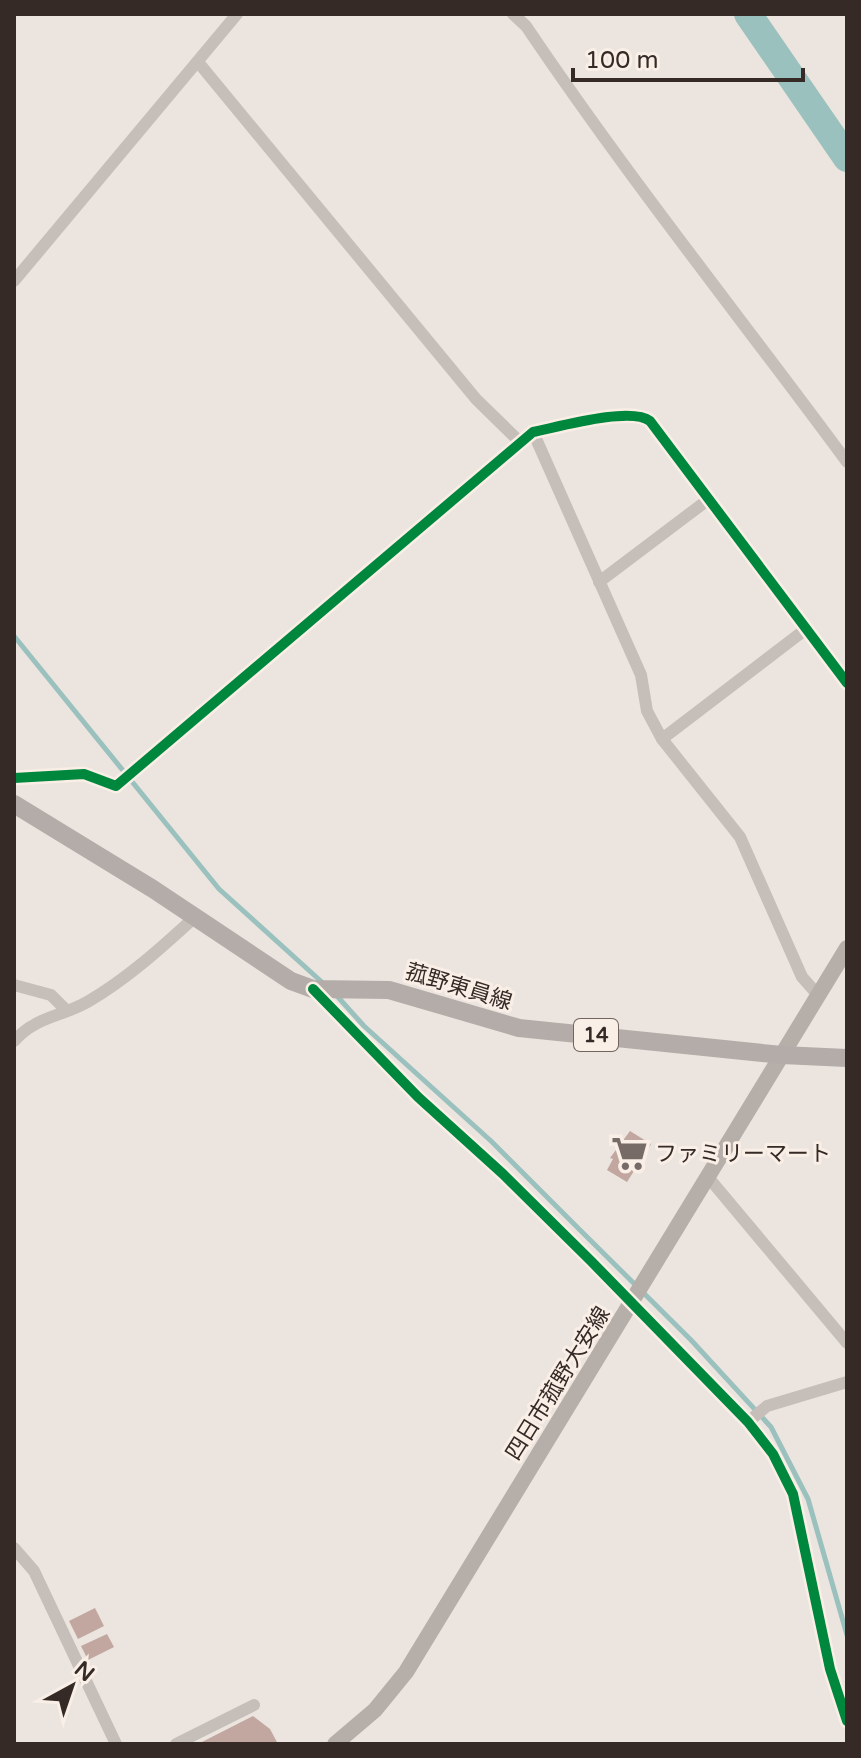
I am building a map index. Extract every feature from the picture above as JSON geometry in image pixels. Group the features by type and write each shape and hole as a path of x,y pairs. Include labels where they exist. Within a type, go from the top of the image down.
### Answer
{"main road":[{"name":"菰野東員線","path":"14,804 291,981 319,989 389,990 519,1028 846,1059"},
{"name":"四日市菰野大安線","path":"335,1744 375,1710 406,1672 847,948"}],"street":[{"path":"14,281 237,14"},
{"path":"513,14 526,26 605,143 717,286 847,462"},
{"path":"198,62 476,399 521,443"},
{"path":"14,778 84,774 116,786 533,432 643,415 671,445 847,683"},
{"path":"533,432 641,675 647,711 662,739 740,837 802,977 818,995"},
{"path":"599,582 709,499"},
{"path":"662,739 806,629"},
{"path":"14,1041 29,1026 107,990 149,959 195,917"},
{"path":"14,985 51,995 66,1010"},
{"path":"319,989 418,1097 634,1301 749,1421 773,1454 793,1494 830,1669 847,1721"},
{"path":"708,1177 847,1343"},
{"path":"749,1421 767,1406 847,1382"},
{"path":"14,1548 34,1571 116,1744"},
{"path":"176,1744 254,1705"}],"building":[{"name":"ファミリーマート","path":"630,1131 651,1144 627,1182 607,1170 613,1159 610,1158"},
{"path":"95,1608 104,1626 78,1639 69,1621"},
{"path":"107,1634 114,1647 88,1660 81,1646"},
{"path":"253,1716 270,1729 278,1744 198,1744"}],"waterway":[{"path":"748,14 847,158"},
{"path":"14,636 219,889 324,984"},
{"path":"337,996 364,1026 491,1141 691,1340 771,1427 808,1499 847,1635"}],"cycle path":[{"path":"14,778 84,774 116,786 533,432 611,417 641,417 650,421 847,683"},
{"path":"313,989 418,1097 503,1174 591,1261 748,1422 773,1454 793,1494 830,1669 847,1721"}],"place":[{"name":"ファミリーマート","path":"629,1153"}]}
